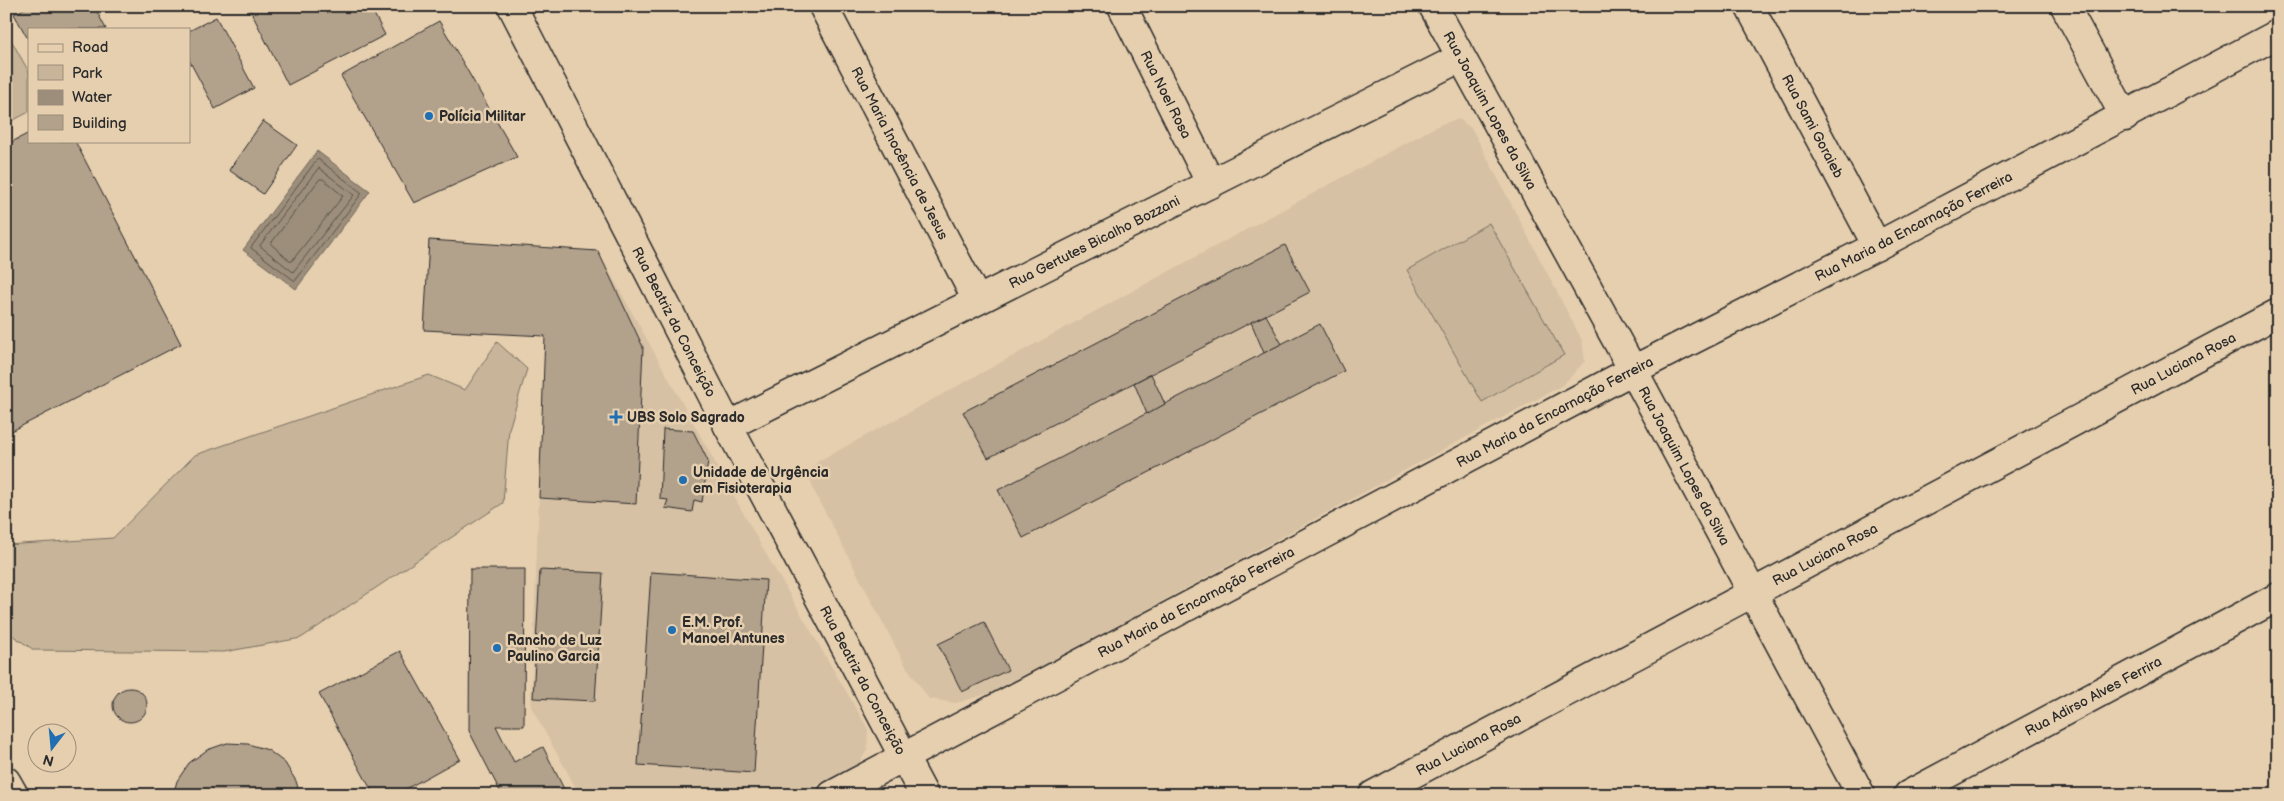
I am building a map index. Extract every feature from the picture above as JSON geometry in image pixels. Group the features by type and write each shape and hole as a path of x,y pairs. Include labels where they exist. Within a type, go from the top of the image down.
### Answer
{"street":[{"name":"Rua Beatriz da Conceição","path":"512,6 728,426 924,795"},
{"name":"Rua Maria Inocência de Jesus","path":"823,6 977,300"},
{"name":"Rua Noel Rosa","path":"1122,6 1211,184"},
{"name":"Rua Joaquim Lopes da Silva","path":"1433,6 1633,370 1861,795"},
{"name":"Rua Sami Goraieb","path":"1749,6 1877,246"},
{"path":"2066,6 2125,117"},
{"name":"Rua Maria da Encarnação Ferreira","path":"832,795 1633,370 2125,117 2278,34"},
{"name":"Rua Gertutes Bicalho Bozzani","path":"728,426 1460,58"},
{"name":"Rua Luciana Rosa","path":"1373,795 2278,313"},
{"name":"Rua Adirso Alves Ferrira","path":"1908,795 2278,597"},
{"path":"6,781 14,795"}],"shaded area":[{"path":"1459,119 1472,129 1582,340 1585,361 1563,385 994,692 956,703 929,699 904,663 813,489 809,473 817,462 1441,124"},
{"name":"E.M. Prof. Manoel Antunes","path":"429,240 598,251 766,554 868,729 867,750 859,763 798,795 580,795 531,707 545,336"}],"green space":[{"path":"6,31 28,70 28,113 6,124"},
{"path":"1489,223 1564,355 1482,402 1407,270"},
{"path":"497,342 527,369 509,429 503,503 301,638 224,652 34,650 6,631 6,545 113,538 195,455 429,375 465,390"}],"water":[{"path":"317,151 370,191 296,289 243,250"}],"building":[{"path":"29,6 94,6 105,28 28,28 28,39 14,14"},
{"path":"248,6 370,6 385,35 288,85"},
{"path":"216,17 254,88 215,109 190,62 190,30"},
{"name":"Polícia Militar","path":"439,21 517,157 414,203 341,76"},
{"path":"263,121 297,145 263,194 229,170"},
{"path":"28,134 28,142 76,142 181,344 6,434 6,145"},
{"name":"UBS Solo Sagrado","path":"429,240 598,251 643,347 636,504 539,498 545,336 424,330"},
{"path":"1285,245 1310,292 988,458 963,412"},
{"path":"1266,315 1282,344 1264,353 1251,322"},
{"path":"1320,324 1344,371 1023,538 998,490"},
{"path":"1151,374 1165,404 1147,414 1134,383"},
{"name":"Unidade de Urgência em Fisioterapia","path":"663,429 693,431 708,461 702,502 694,500 692,512 665,508 668,500 660,499"},
{"name":"Rancho de Luz Paulino Garcia","path":"470,569 525,569 524,726 496,726 514,762 543,747 567,795 502,795 469,731"},
{"path":"540,570 603,573 595,701 533,698"},
{"path":"651,572 766,580 754,773 638,765"},
{"path":"984,622 1008,670 962,692 938,644"},
{"path":"400,651 460,759 395,795 374,795 319,694"},
{"path":"130,688 142,693 147,705 142,717 130,722 118,717 113,705 118,693"},
{"path":"227,743 248,744 268,750 285,763 296,781 300,795 173,795 177,781 189,763 207,750"}],"place":[{"name":"Polícia Militar","path":"429,116"},
{"name":"UBS Solo Sagrado","path":"616,417"},
{"name":"Unidade de Urgência em Fisioterapia","path":"683,480"},
{"name":"E.M. Prof. Manoel Antunes","path":"672,630"},
{"name":"Rancho de Luz Paulino Garcia","path":"497,648"}]}
